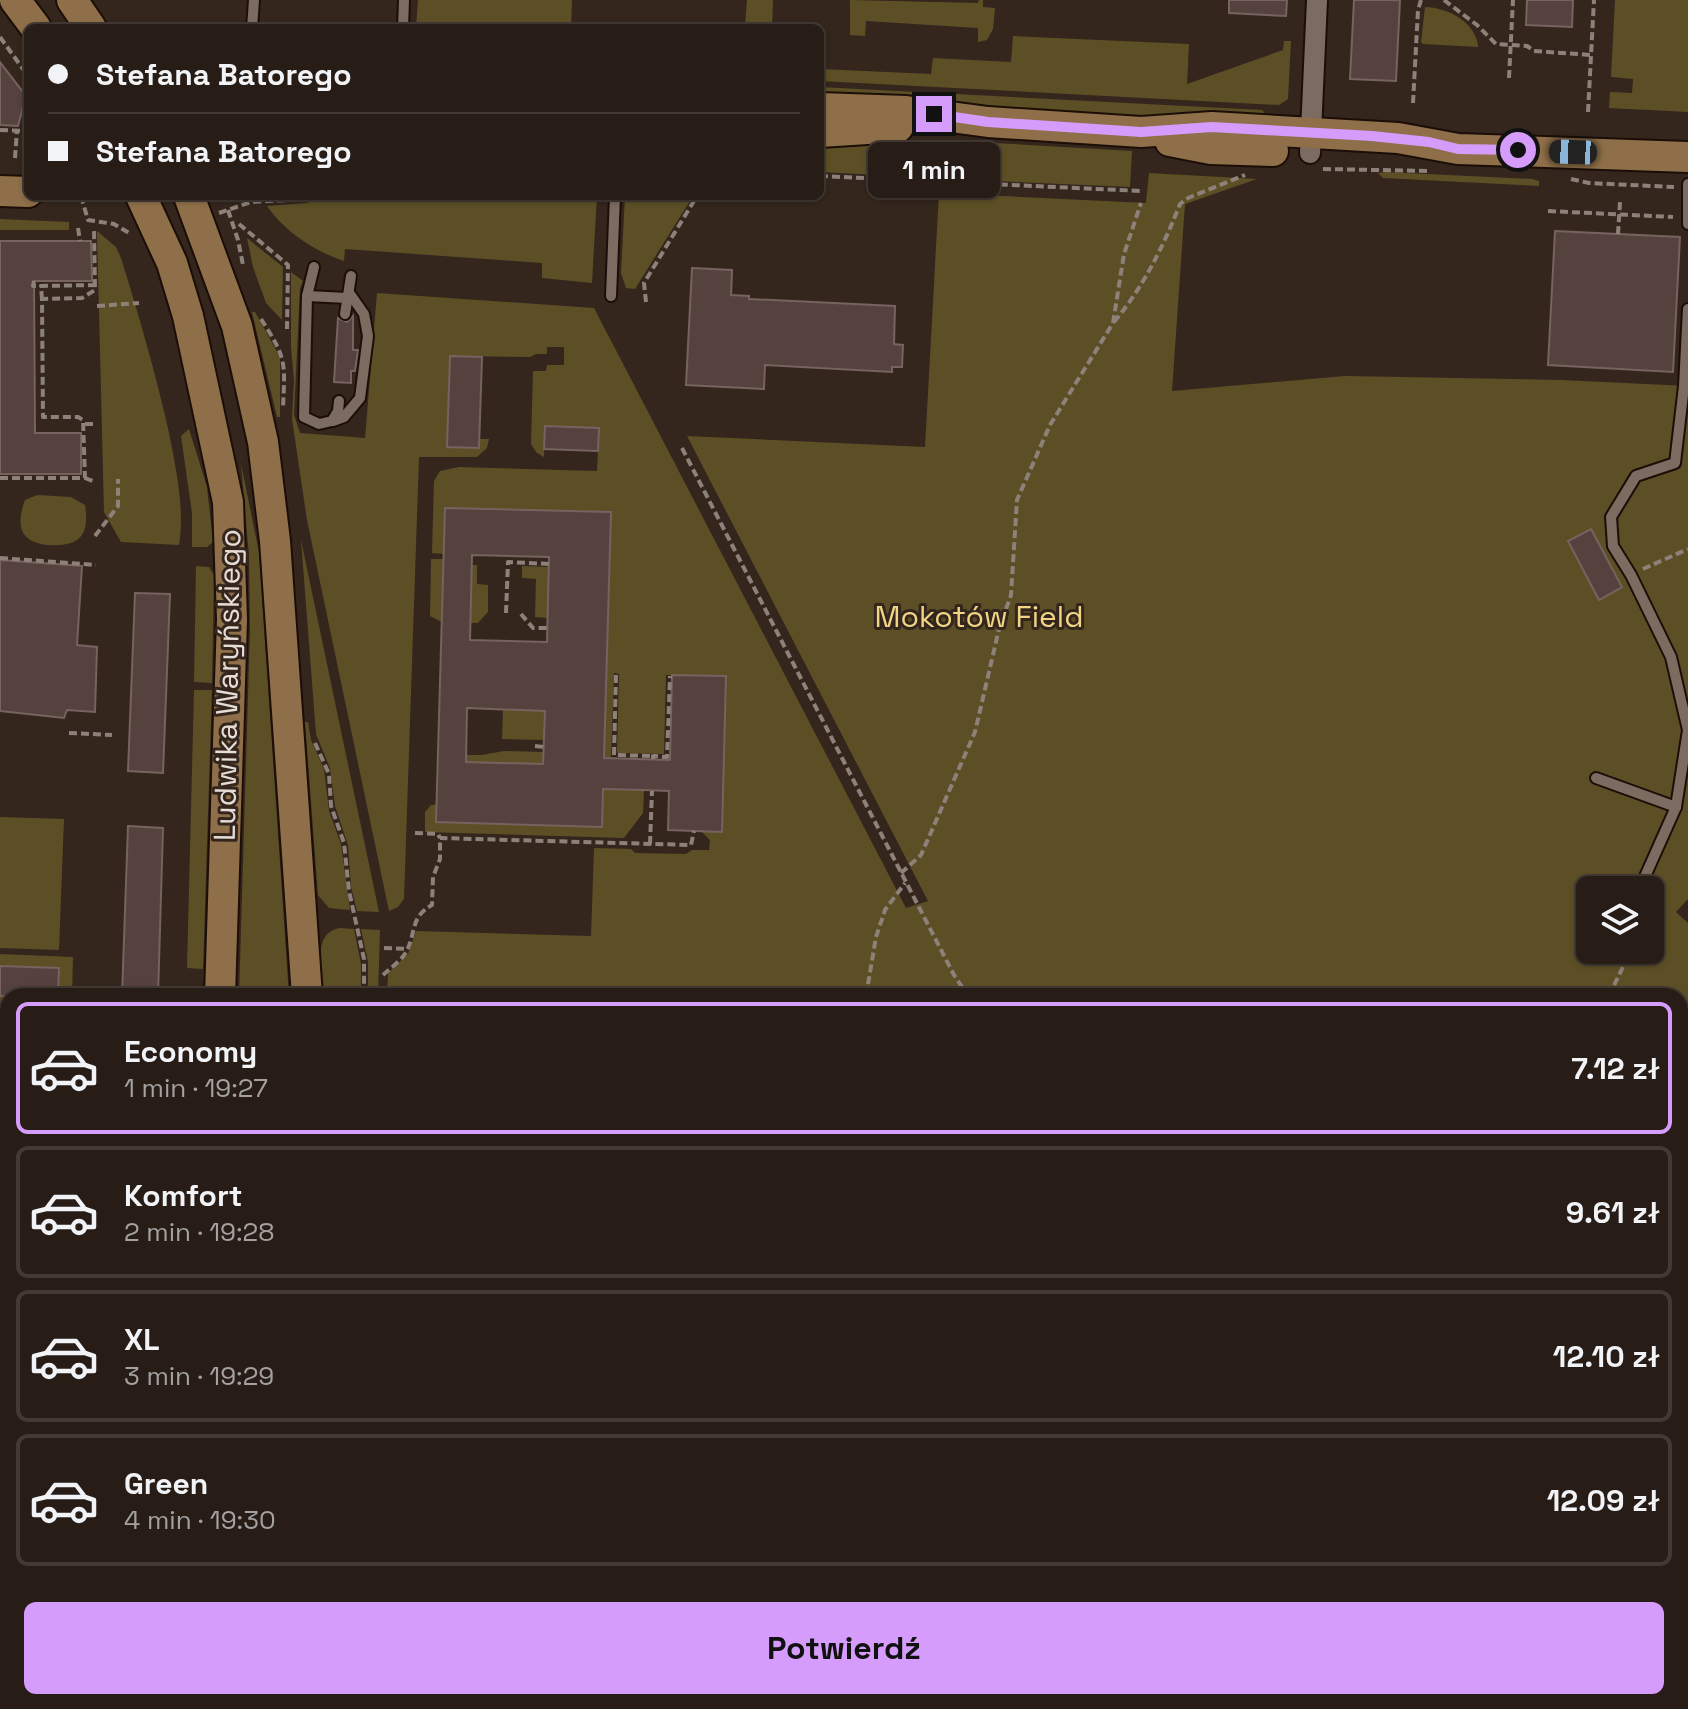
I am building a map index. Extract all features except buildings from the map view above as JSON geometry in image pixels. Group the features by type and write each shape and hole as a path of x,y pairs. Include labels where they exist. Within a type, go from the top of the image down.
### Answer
{"main road":[{"path":"15,0 33,24"},
{"path":"72,0 88,24"},
{"path":"824,108 906,111 988,122 1145,133 1211,149 1309,151 1451,160 1688,157"},
{"path":"824,132 988,122"},
{"path":"0,191 24,192"},
{"name":"Ludwika Waryńskiego","path":"143,200 172,263 188,316 228,502 232,619 220,988"},
{"name":"Ludwika Waryńskiego","path":"190,200 237,326 263,442 275,541 306,988"}],"street":[{"path":"1309,151 1317,0"}],"lane":[{"path":"252,24 254,0"},
{"path":"403,24 404,0"},
{"path":"1687,221 1688,186"},
{"path":"611,296 615,200"},
{"path":"314,267 307,296 304,417 319,424 344,417 360,398 368,336 364,314 349,296"},
{"path":"345,314 351,276"},
{"path":"307,296 349,296"},
{"path":"1645,876 1676,807 1688,730 1671,657 1631,575 1613,546 1611,517 1636,476 1675,463 1684,386 1688,309"},
{"path":"332,421 339,401"},
{"path":"1596,778 1676,807"}],"path":[{"path":"1413,103 1421,0"},
{"path":"1444,0 1496,44 1527,46 1534,51 1591,55"},
{"path":"1509,78 1513,0"},
{"path":"1588,112 1594,0"},
{"path":"0,37 24,70"},
{"path":"1415,72 1424,73"},
{"path":"0,130 24,129"},
{"path":"15,158 17,130"},
{"path":"1309,151 1451,160"},
{"path":"901,873 921,855 975,732 999,629 1011,595 1017,500 1050,425 1113,323 1135,296 1153,266 1180,204 1247,174"},
{"path":"824,176 1141,191"},
{"path":"1567,178 1589,183 1688,186"},
{"path":"82,200 88,220 119,226 134,240"},
{"path":"217,214 251,202 272,200"},
{"path":"646,302 644,283 695,200"},
{"path":"1618,234 1620,202"},
{"path":"1113,323 1124,254 1141,203"},
{"path":"1548,211 1687,221"},
{"path":"239,224 288,265 287,329"},
{"path":"78,228 80,241"},
{"path":"42,299 82,298 91,294 95,285 94,228"},
{"path":"34,281 33,286 95,285"},
{"path":"41,286 43,417 78,417 85,424 93,424"},
{"path":"97,306 139,303"},
{"path":"42,307 51,306"},
{"path":"85,424 85,478"},
{"path":"682,448 905,883 963,988"},
{"path":"0,478 85,478 95,482"},
{"path":"95,536 118,506 118,479"},
{"path":"1631,575 1688,549"},
{"path":"0,558 96,565"},
{"path":"506,613 508,562 549,564"},
{"path":"521,614 533,628 547,628"},
{"path":"616,675 614,755 653,758 667,757 670,676"},
{"path":"69,733 112,735"},
{"path":"535,746 544,747"},
{"path":"650,844 652,791"},
{"path":"440,838 691,845 694,831"},
{"path":"383,975 408,949 414,924 432,905 433,877 440,859 440,838 438,834 415,833"},
{"path":"867,988 876,937 885,910 905,883"},
{"path":"384,948 408,949"},
{"path":"1613,988 1624,964"}],"green space":[{"path":"418,0 572,0 571,24 416,24"},
{"path":"747,0 773,0 772,24 745,24"},
{"path":"850,0 978,3 983,0 983,7 995,8 993,29 987,40 978,42 978,28 866,21 865,36 850,35"},
{"path":"1615,0 1688,0 1688,112 1609,108 1610,92 1632,93 1633,79 1611,77"},
{"path":"1425,7 1451,13 1467,24 1478,47 1423,44"},
{"path":"1013,36 1189,44 1187,84 1283,50 1284,41 1291,41 1288,99 1279,105 824,81 824,69 931,74 933,58 1011,62"},
{"path":"824,87 1262,110 1271,123 824,99"},
{"path":"920,142 978,144 976,180 824,172 824,146"},
{"path":"995,143 1132,151 1130,187 993,181"},
{"name":"Mokotów Field","path":"1149,173 1257,179 1185,204 1172,391 1345,376 1688,386 1688,899 1676,912 1688,923 1688,988 387,988 388,973 408,954 416,931 591,936 594,848 686,854 692,850 709,850 710,840 701,831 722,831 726,677 666,675 664,754 617,753 619,674 614,673 611,759 603,768 611,513 446,508 444,554 432,553 434,481 440,471 459,467 597,471 599,429 545,426 544,457 531,444 533,371 546,371 547,365 564,365 564,347 547,347 547,354 530,357 451,356 447,447 479,448 480,439 489,439 487,448 477,457 419,457 404,899 398,907 389,911 307,520 292,419 291,272 303,281 300,288 294,415 300,433 365,438 377,293 594,308 906,908 928,901 687,436 925,447 939,193 1146,203"},
{"path":"1378,173 1532,179 1539,181 1539,186 1383,178"},
{"path":"314,200 597,200 592,283 542,278 542,263 345,249 344,261 301,240 267,206"},
{"path":"625,200 691,200 635,289 626,288 621,273"},
{"path":"0,219 69,222 69,230 0,230"},
{"path":"97,231 116,247 121,258 153,367 177,475 181,517 179,545 121,542 104,512"},
{"path":"247,238 283,267 282,320 266,303"},
{"path":"252,312 255,312 280,357 280,417 277,417"},
{"path":"189,429 207,487 213,542 207,547 192,547 192,513 181,436"},
{"path":"241,464 259,552 288,988 239,988 250,629 249,556"},
{"path":"37,495 71,497 85,505 86,525 80,537 68,544 48,545 26,536 22,531 22,509 25,500"},
{"path":"301,540 379,912 357,911 351,887 348,845 335,806 330,768 316,734"},
{"path":"431,559 444,559 442,622 430,616"},
{"path":"472,565 477,565 477,584 488,585 488,612 478,623 470,623"},
{"path":"196,566 209,567 214,575 212,683 194,682"},
{"path":"522,566 549,567 547,618 535,617 536,579 522,578"},
{"path":"194,690 212,690 203,969 187,968"},
{"path":"503,709 545,711 544,740 502,739"},
{"path":"305,722 308,722 311,740 324,769 329,811 341,844 350,910 329,908 318,895"},
{"path":"504,751 544,752 543,764 466,762 466,755"},
{"path":"603,789 644,790 643,813 624,838 425,832 425,812 431,805"},
{"path":"0,817 64,819 59,950 0,948"},
{"path":"354,929 361,964 361,988 323,988 321,946 331,931"},
{"path":"361,929 380,930 378,988 368,988 368,962"},
{"path":"0,954 73,957 72,988 0,988"}],"route":[{"path":"934,114 988,122 1145,133 1212,127 1398,138 1458,149 1518,150"}]}
